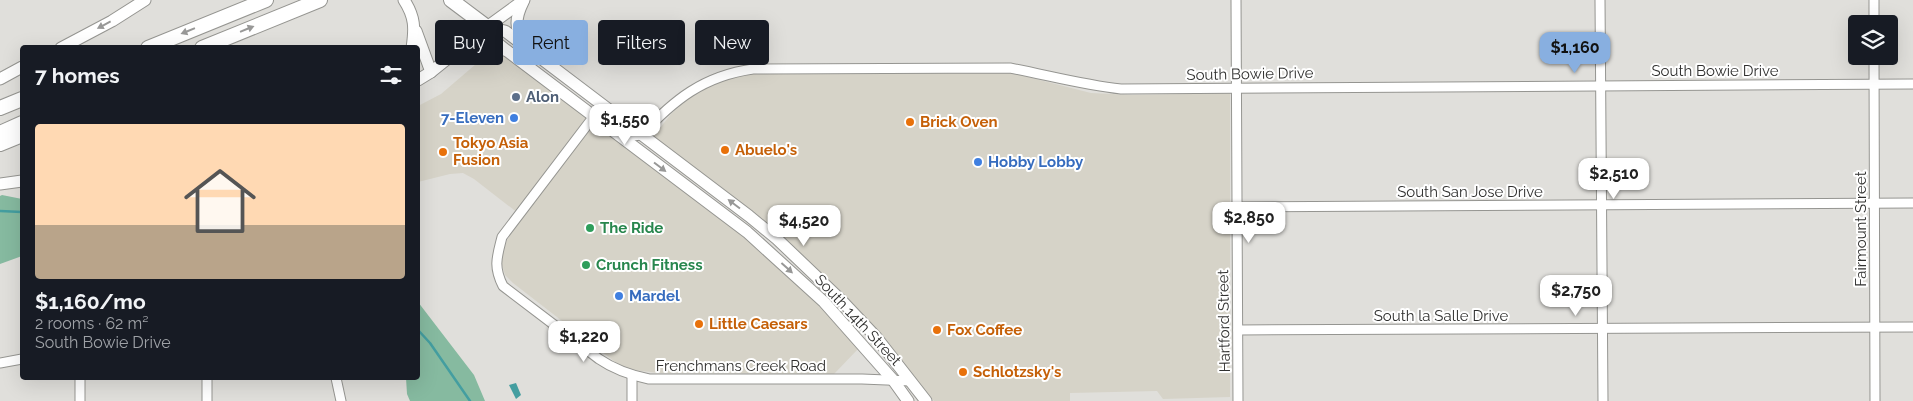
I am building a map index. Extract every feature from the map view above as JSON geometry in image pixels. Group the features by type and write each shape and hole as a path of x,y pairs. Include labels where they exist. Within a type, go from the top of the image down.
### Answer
{"highway":[{"path":"155,45 266,0"},
{"path":"209,45 320,0"},
{"path":"451,0 478,20"},
{"path":"0,104 20,98"},
{"path":"0,108 20,98"},
{"path":"0,133 20,124"},
{"path":"0,144 20,136"}],"main road":[{"path":"67,45 112,21 145,0"},
{"path":"404,0 409,8 431,72"},
{"path":"497,20 524,0"},
{"path":"516,20 524,0"},
{"path":"412,45 415,28"},
{"name":"South 14th Street","path":"503,48 747,232 824,302 893,380 908,401"},
{"path":"420,79 440,65"},
{"name":"South 14th Street","path":"549,65 750,216 777,239 842,301 876,337 926,401"},
{"path":"0,79 20,68"},
{"path":"0,184 20,181"}],"street":[{"name":"Hartford Street","path":"1236,0 1238,401"},
{"path":"1600,0 1603,401"},
{"path":"1874,0 1874,15"},
{"name":"Fairmount Street","path":"1874,65 1875,401"},
{"name":"South Bowie Drive","path":"641,135 658,117 691,90 718,78 753,69 1010,68 1046,74 1070,81 1121,89 1913,84"},
{"name":"Frenchmans Creek Road","path":"594,116 502,237 496,261 497,274 503,286 614,370 649,380 911,381"},
{"path":"612,130 632,136 641,135"},
{"name":"South San Jose Drive","path":"1237,207 1913,203"},
{"name":"South la Salle Drive","path":"1238,330 1913,327"},
{"path":"0,363 20,358"},
{"path":"632,376 632,401"},
{"path":"80,380 80,401"},
{"path":"207,380 207,401"},
{"path":"337,380 342,401"}],"shaded area":[{"path":"503,55 513,62 513,65 516,65 755,244 825,310 859,348 834,374 659,373 633,370 619,365 505,275 502,265 502,254 507,240 523,217 474,179 463,173 450,174 420,182 420,105 441,94 475,65 503,65"},
{"path":"761,71 1008,72 1091,93 1133,95 1230,93 1230,397 1163,399 1157,391 1070,393 1070,401 934,401 861,314 779,232 652,138 671,114 693,94 718,82"}],"green space":[{"path":"0,196 20,199 20,257 0,264"},
{"path":"420,305 474,375 485,401 410,401 407,394 406,380 420,380"}],"water":[{"path":"516,383 521,395 516,399 509,385"}],"waterway":[{"path":"0,211 20,212"},
{"path":"420,332 430,343 470,401"}],"place":[{"name":"Alon","path":"516,97"},
{"name":"7-Eleven","path":"514,118"},
{"name":"Brick Oven","path":"910,122"},
{"name":"Abuelo's","path":"725,150"},
{"name":"Tokyo Asia Fusion","path":"443,152"},
{"name":"Hobby Lobby","path":"978,162"},
{"name":"The Ride","path":"590,228"},
{"name":"Crunch Fitness","path":"586,265"},
{"name":"Mardel","path":"619,296"},
{"name":"Little Caesars","path":"699,324"},
{"name":"Fox Coffee","path":"937,330"},
{"name":"Schlotzsky's","path":"963,372"}]}
